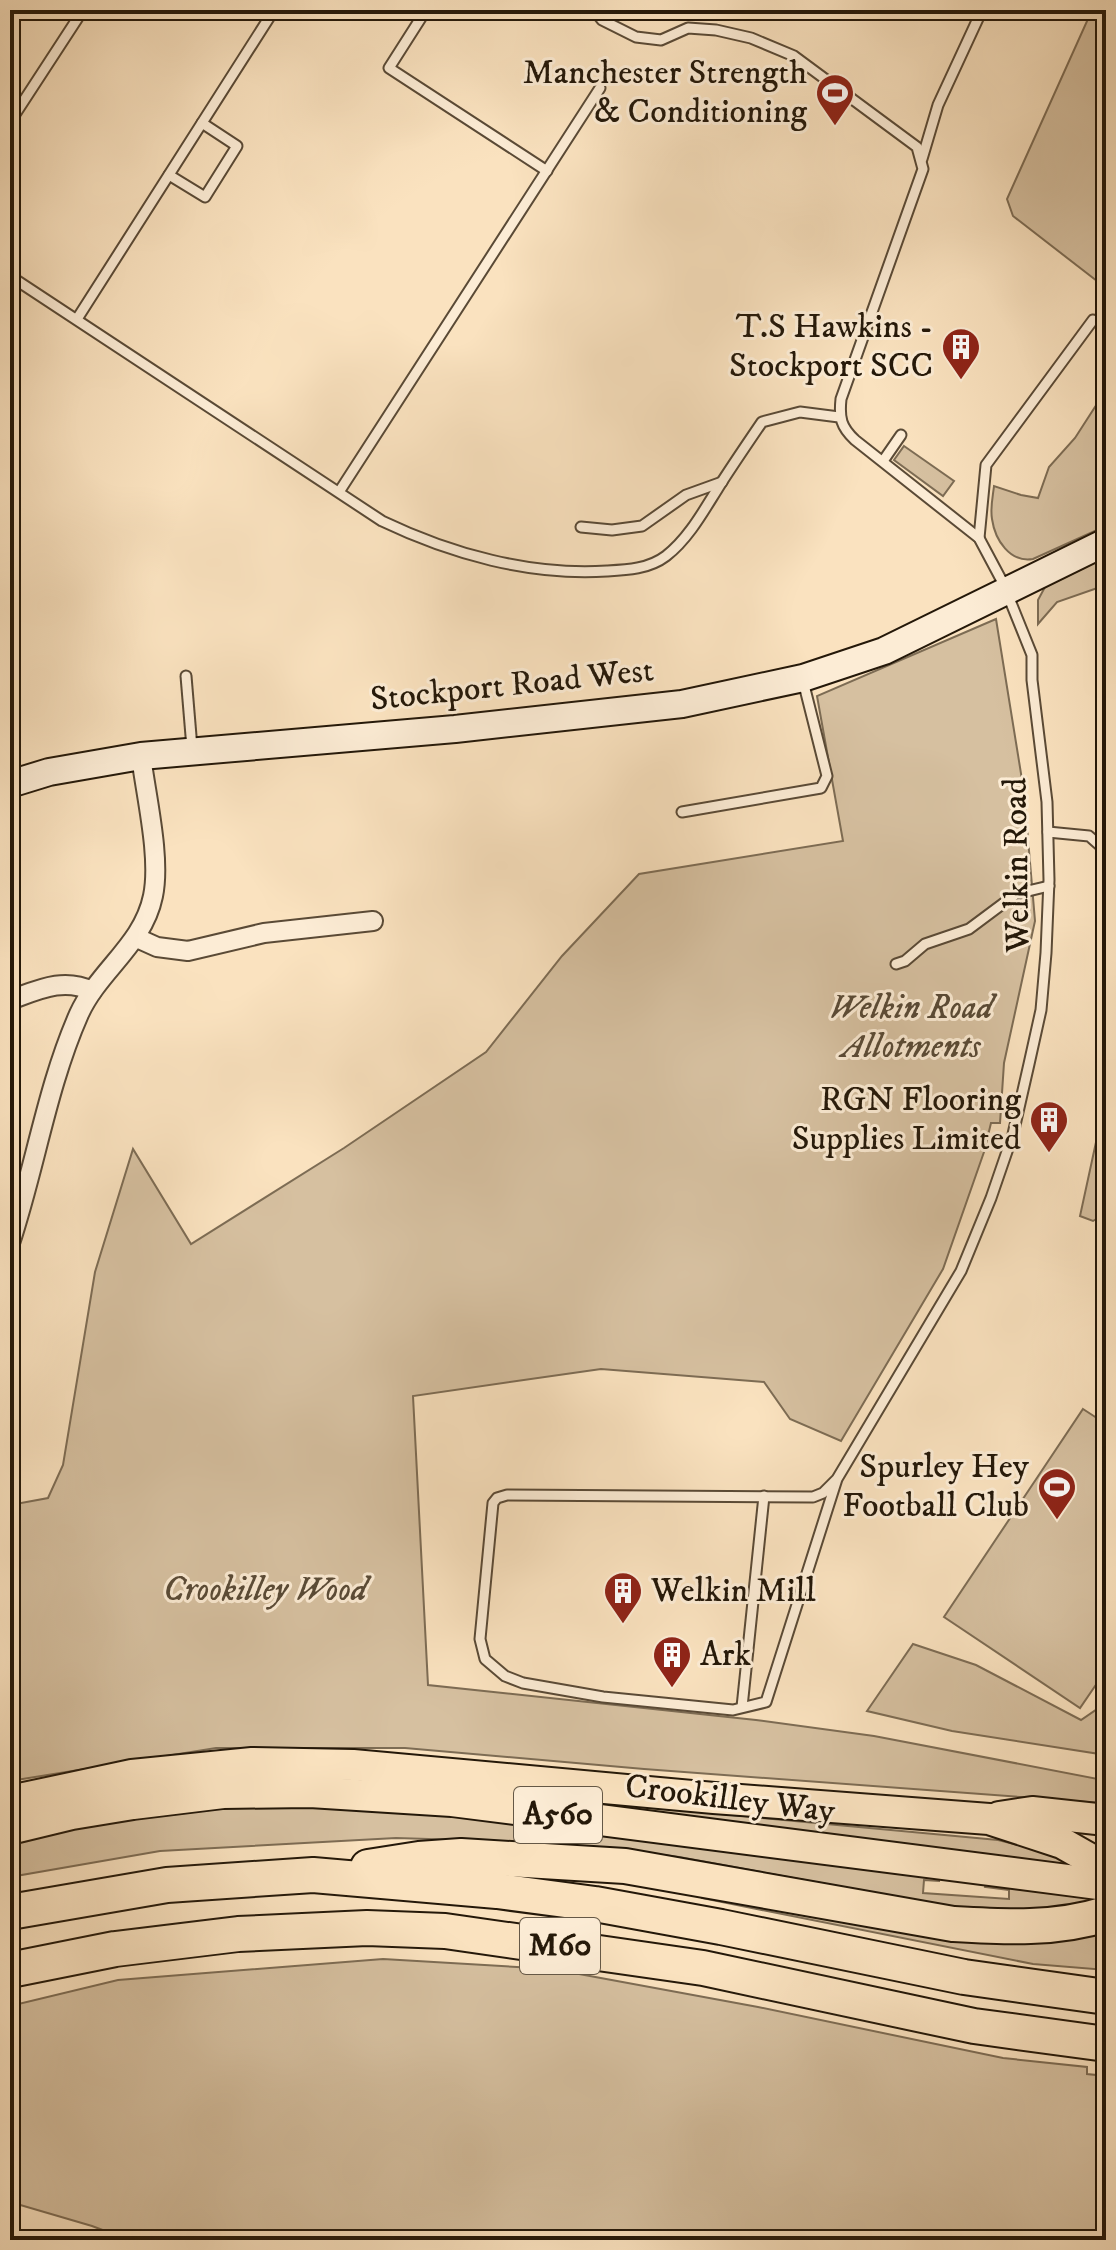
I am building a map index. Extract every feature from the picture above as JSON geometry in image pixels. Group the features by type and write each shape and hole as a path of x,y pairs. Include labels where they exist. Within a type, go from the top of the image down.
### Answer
{"highway":[{"name":"M60","path":"10,1912 167,1885 313,1875 461,1856 625,1866 953,1924 1039,1927 1106,1914"},
{"name":"M60","path":"313,1875 497,1891 595,1904 964,1977 1106,1997"},
{"name":"M60","path":"10,1970 115,1949 238,1934 367,1928 445,1931 674,1963 974,2026 1106,2044"}],"main road":[{"name":"Stockport Road West","path":"10,784 49,772 141,756 455,729 682,704 803,678 884,651 1106,542"},
{"name":"Crookilley Way","path":"10,1801 132,1775 252,1763 353,1765 989,1819 1032,1812 1106,1820"},
{"name":"Crookilley Way","path":"10,1829 72,1814 223,1793 326,1793 452,1801 1106,1885"},
{"name":"Crookilley Way","path":"989,1819 1062,1843 1106,1868"}],"street":[{"path":"11,1235 72,1034 92,991 137,938 149,914 156,872 141,756"},
{"path":"137,938 157,947 188,951 264,933 373,921"},
{"path":"10,1000 57,984 82,986 92,991"}],"lane":[{"path":"10,122 83,10"},
{"path":"77,319 274,10"},
{"path":"426,10 389,68 547,171"},
{"path":"594,10 602,20 636,37 661,40 688,28 716,30 751,38 794,56 917,147 923,169 841,399 839,417 845,430 979,538"},
{"path":"922,159 938,105 982,10"},
{"path":"339,492 600,88"},
{"path":"169,175 205,197 237,146 202,123"},
{"path":"10,276 382,521 422,540 534,569 586,573 632,570 649,565 665,557 690,532 762,422 800,412 839,417"},
{"path":"979,538 986,465 1093,320"},
{"path":"883,461 901,435"},
{"path":"581,527 612,530 642,526 686,495 722,482"},
{"name":"Welkin Road","path":"742,1707 766,1702 837,1479 961,1271 1013,1134 1041,1010 1049,886 1048,832 1032,655 979,538"},
{"path":"186,676 192,752"},
{"path":"682,812 821,788 827,776 803,678"},
{"path":"1048,832 1089,836 1106,851"},
{"path":"896,964 905,961 925,944 969,929 1016,894 1049,886"},
{"name":"Welkin Road","path":"764,1496 813,1497 823,1493 837,1479"},
{"path":"507,1495 764,1496 742,1707 733,1710 603,1697 523,1683 495,1669 485,1659 480,1639 493,1503 497,1498 507,1495"}],"green space":[{"path":"1092,10 1106,10 1106,288 1013,216 1007,199"},
{"path":"1106,390 1106,526 1033,559 1011,554 1000,542 994,527 991,511 994,486 1038,498 1049,467 1075,438"},
{"path":"904,446 954,481 943,496 894,460"},
{"path":"1106,557 1106,585 1057,602 1038,624 1038,600 1045,587"},
{"path":"996,619 1024,792 1035,921 1004,1063 1000,1123 991,1123 984,1152 943,1269 841,1441 790,1419 764,1382 601,1369 413,1396 428,1685 756,1720 874,1736 1098,1779 1101,1803 405,1748 216,1748 10,1781 10,1505 48,1498 63,1465 95,1272 133,1149 191,1244 344,1148 486,1052 562,956 639,874 843,841 817,696"},
{"path":"1106,1096 1106,1213 1093,1221 1080,1216"},
{"name":"Spurley Hey Football Club","path":"1083,1409 1106,1424 1106,1670 1080,1708 944,1617"},
{"path":"913,1644 976,1665 1081,1720 1106,1703 1106,1755 952,1731 867,1711"},
{"path":"336,1778 998,1840 1047,1852 1091,1875"},
{"path":"248,1805 403,1809 939,1876 939,1881 924,1880 923,1893 1009,1899 1009,1890 985,1887 986,1882 1106,1898 1106,1904 991,1914 679,1857 524,1842 396,1838 160,1851 10,1877 10,1840 67,1824"},
{"path":"703,1893 1106,1928 1106,1970 1033,1964 702,1898"},
{"path":"383,1959 552,1969 758,2007 1003,2058 1087,2067 1087,2074 1106,2076 1106,2240 129,2240 10,2202 10,2006 118,1980"}],"place":[{"name":"Manchester Strength & Conditioning","path":"835,127"},
{"name":"T.S Hawkins - Stockport SCC","path":"961,381"},
{"name":"RGN Flooring Supplies Limited","path":"1049,1154"},
{"name":"Spurley Hey Football Club","path":"1057,1521"},
{"name":"Welkin Mill","path":"623,1625"},
{"name":"Ark","path":"672,1689"}],"park label":[{"name":"Welkin Road Allotments","path":"911,1028"},
{"name":"Crookilley Wood","path":"265,1590"}]}
